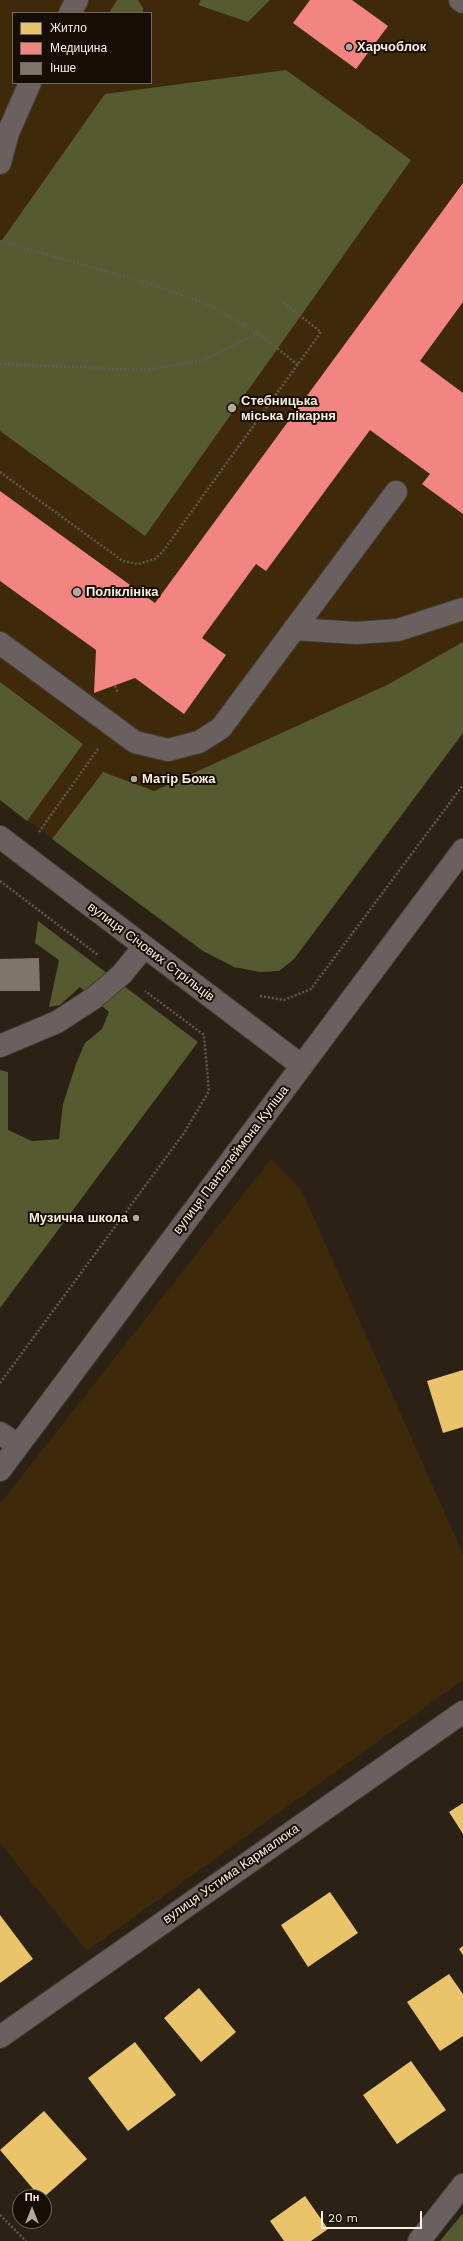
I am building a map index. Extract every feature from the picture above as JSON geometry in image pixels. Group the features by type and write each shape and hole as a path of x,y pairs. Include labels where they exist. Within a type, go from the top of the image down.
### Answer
{"street":[{"path":"71,12 77,0"},
{"path":"0,163 8,133 30,84"},
{"path":"0,643 135,742 168,750 199,742 221,728 396,492"},
{"path":"294,629 357,633 398,630 463,610"},
{"name":"вулиця Січових Стрільців","path":"0,837 302,1066"},
{"name":"вулиця Пантелеймона Куліша","path":"0,1470 463,850"},
{"path":"0,1046 57,1022 94,998 122,974 144,947"},
{"path":"0,1433 18,1445"},
{"name":"вулиця Устима Кармалюка","path":"0,2037 463,1712"},
{"path":"419,2241 463,2185"}],"path":[{"path":"0,242 157,286 209,306 258,333 298,365"},
{"path":"0,472 123,561 138,564 155,559 164,550 321,332 281,301"},
{"path":"0,364 145,370 204,360 258,333"},
{"path":"37,835 114,726"},
{"path":"252,996 284,1000 311,989 463,785"},
{"path":"0,1383 184,1133 202,1106 209,1091 204,1034"},
{"path":"0,2215 26,2241"}],"shaded area":[{"name":"Стебницька міська лікарня","path":"0,0 463,0 463,733 294,959 279,971 260,972 234,967 203,951 0,800"},
{"path":"271,1159 301,1189 463,1554 463,1680 87,1951 0,1843 0,1504"}],"green space":[{"path":"117,0 138,0 143,8 143,12 110,12"},
{"path":"201,0 270,0 248,22 198,5"},
{"path":"286,70 411,160 145,536 0,431 0,243 105,94"},
{"path":"463,642 463,733 294,959 279,971 260,972 234,967 203,951 52,839 103,772 154,791 387,685"},
{"path":"0,682 83,744 27,821 0,800"},
{"path":"38,921 198,1042 0,1308 0,1070 8,1072 8,1130 32,1141 59,1139 63,1104 76,1064 85,1043 102,1029 109,1012 80,987 60,1005 49,1007 59,960 35,943"},
{"path":"463,2213 463,2241 440,2241"}],"building: Житло":[{"path":"463,1370 463,1427 443,1433 427,1381"},
{"path":"463,1803 463,1834 449,1812"},
{"path":"330,1892 358,1933 308,1967 281,1925"},
{"path":"0,1915 33,1959 0,1983"},
{"path":"463,1946 463,1955 459,1949"},
{"path":"449,1974 463,1994 463,2036 440,2051 407,2002"},
{"path":"199,1988 236,2032 201,2062 164,2018"},
{"path":"135,2042 176,2095 128,2131 88,2078"},
{"path":"411,2061 446,2110 397,2144 363,2095"},
{"path":"44,2111 87,2159 52,2190 33,2189 0,2150"},
{"path":"305,2196 328,2229 311,2241 284,2241 270,2221"}],"building: Медицина":[{"name":"Харчоблок","path":"310,0 352,0 388,26 356,69 293,23"},
{"path":"463,183 463,302 420,361 463,393 463,514 422,484 430,474 370,430 266,571 256,564 202,638 226,655 184,714 135,678 94,693 96,650 0,581 0,491 155,603"}],"building: Інше":[{"path":"39,958 40,991 0,991 0,959"}],"place":[{"name":"Харчоблок","path":"349,47"},
{"name":"Стебницька міська лікарня","path":"232,408"},
{"name":"Поліклініка","path":"77,592"},
{"name":"Матір Божа","path":"134,779"},
{"name":"Музична школа","path":"136,1218"}]}
